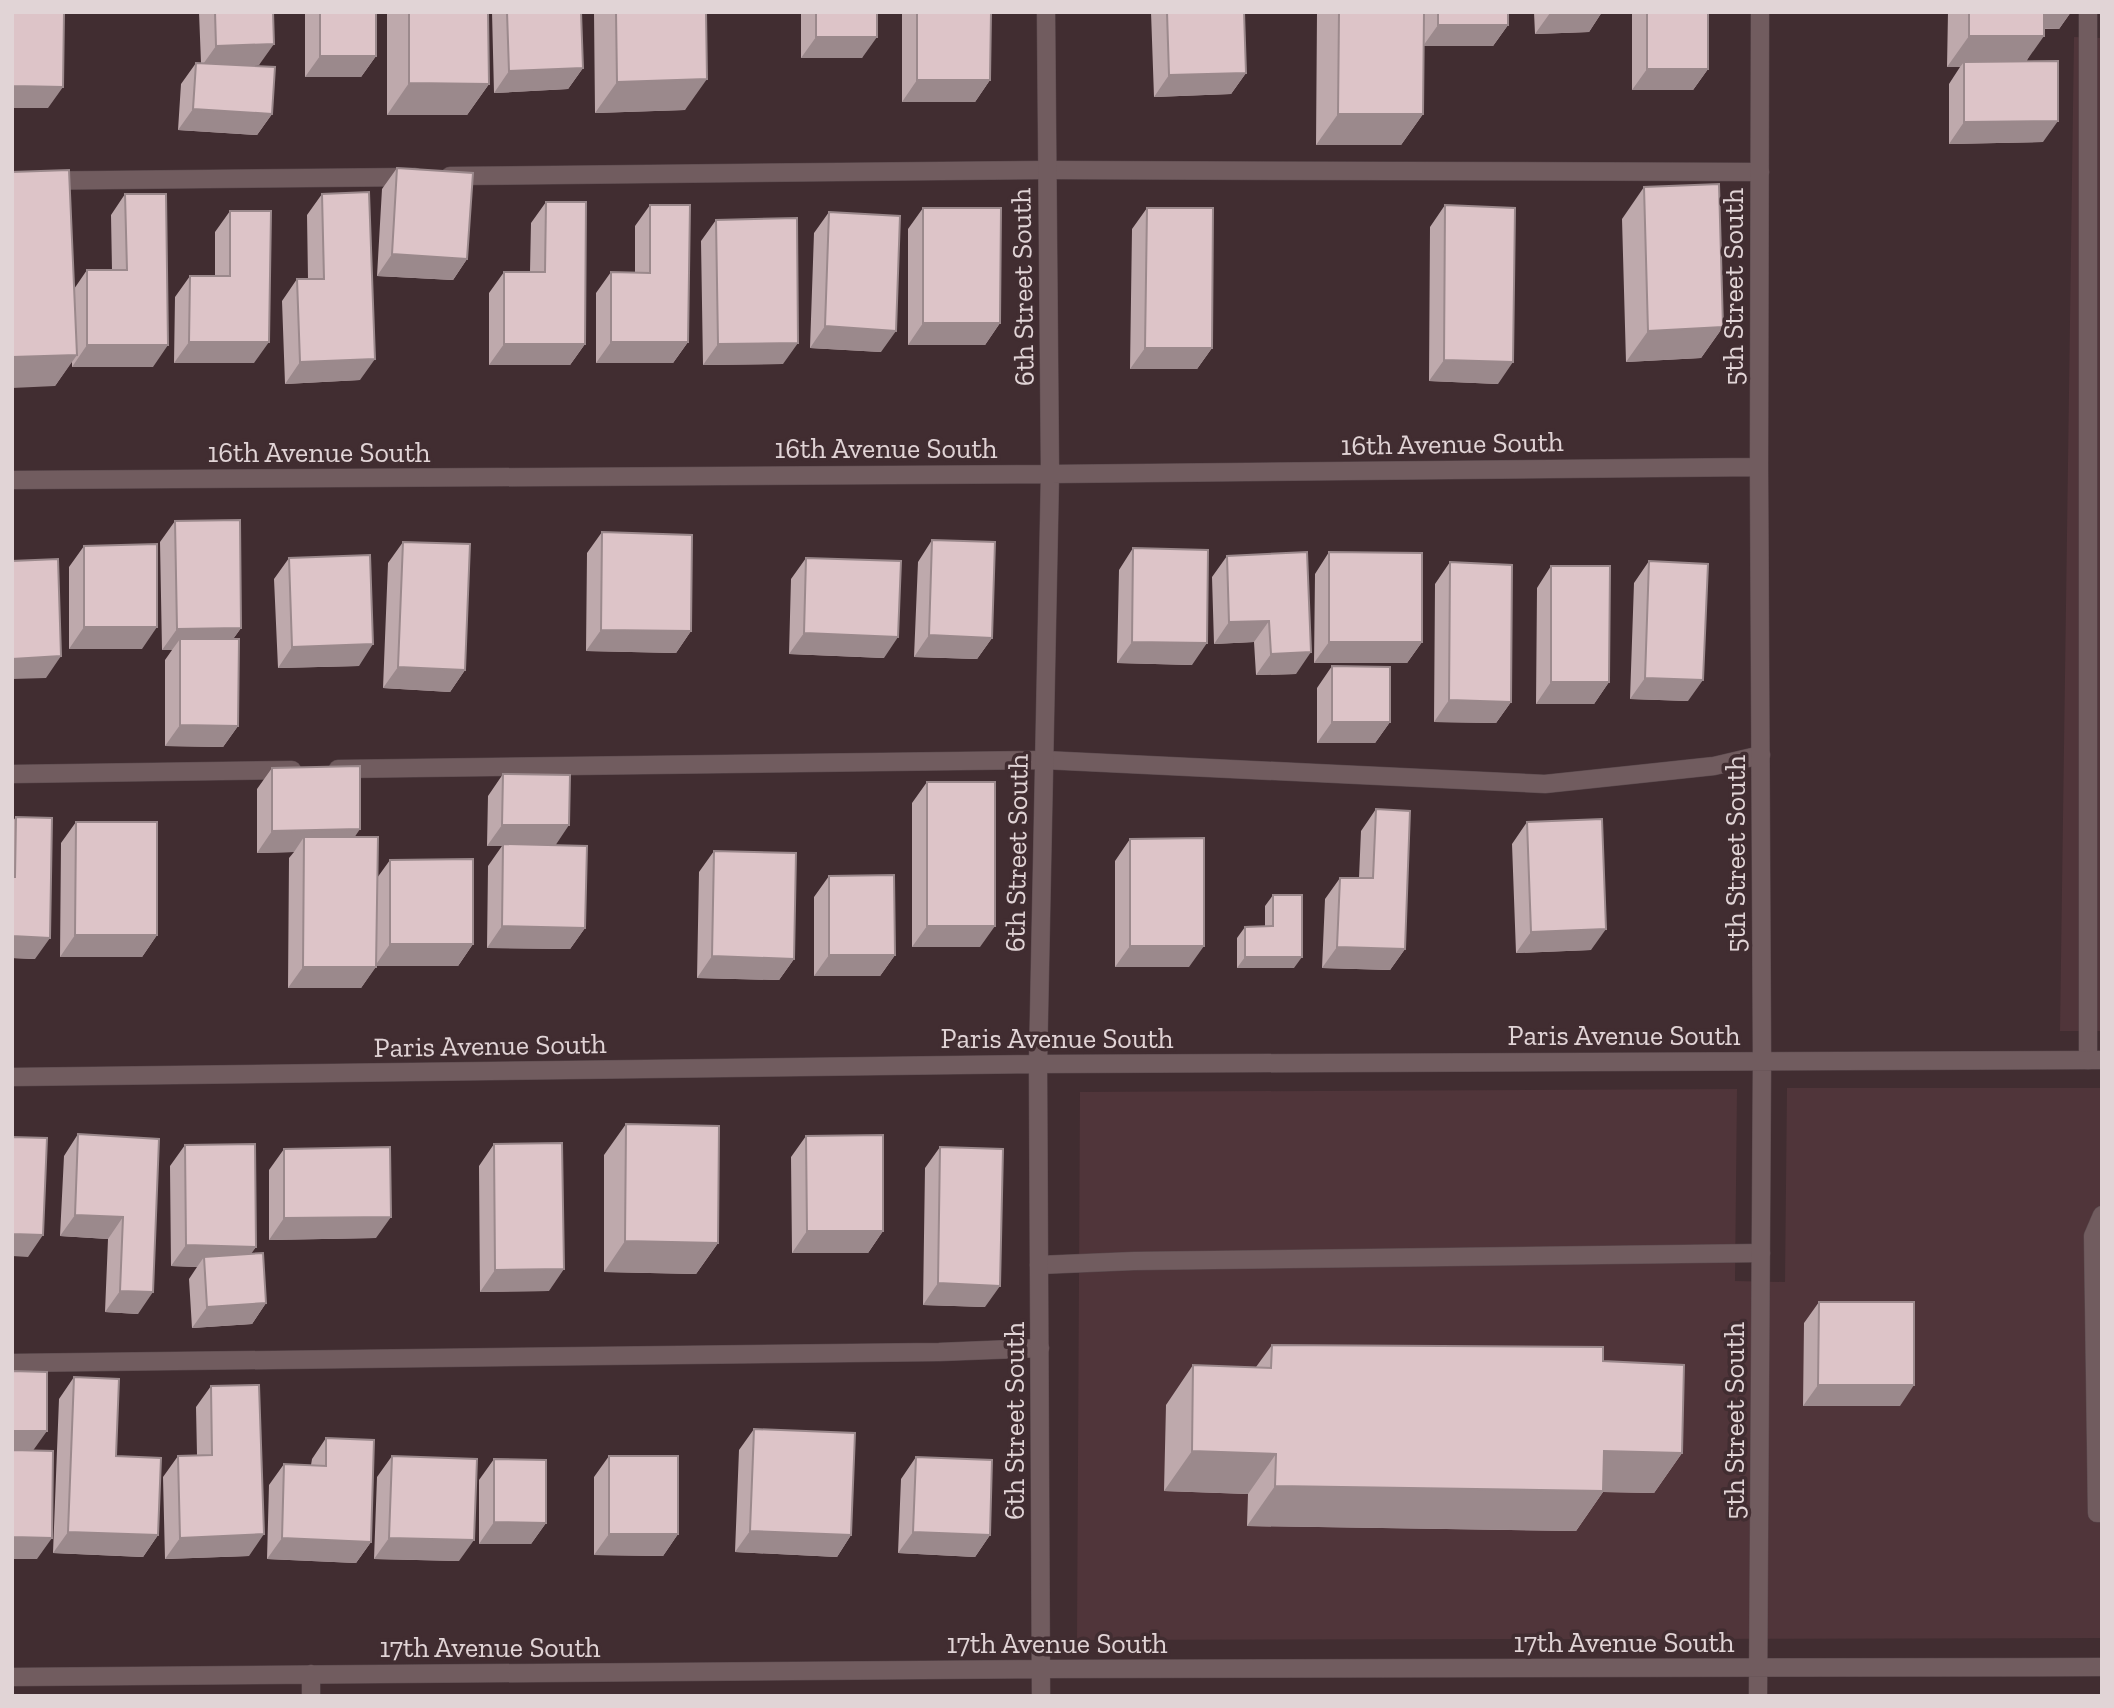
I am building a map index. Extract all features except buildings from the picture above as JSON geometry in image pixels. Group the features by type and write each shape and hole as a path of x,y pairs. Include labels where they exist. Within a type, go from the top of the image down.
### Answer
{"street":[{"name":"6th Street South","path":"1041,1696 1038,1064 1050,474 1046,12"},
{"name":"5th Street South","path":"1758,1696 1762,1061 1760,12"},
{"path":"2088,12 2095,64 2095,1060"},
{"path":"12,181 1047,170 1760,172"},
{"name":"16th Avenue South","path":"12,480 1759,467"},
{"path":"12,774 1044,760 1545,784 1714,766 1761,755"},
{"name":"Paris Avenue South","path":"12,1077 1038,1064 2095,1060"},
{"path":"2099,1513 2093,1236 2102,1215"},
{"path":"1039,1265 1134,1261 1761,1253"},
{"path":"12,1363 939,1352 1040,1348"},
{"name":"17th Avenue South","path":"12,1677 1040,1669 2102,1667"},
{"path":"311,1674 311,1696"}],"shaded area":[{"path":"2074,37 2102,38 2102,1031 2060,1031"},
{"path":"1787,1088 2102,1088 2102,1638 1077,1640 1080,1092 1737,1089 1735,1281 1785,1282"}]}
